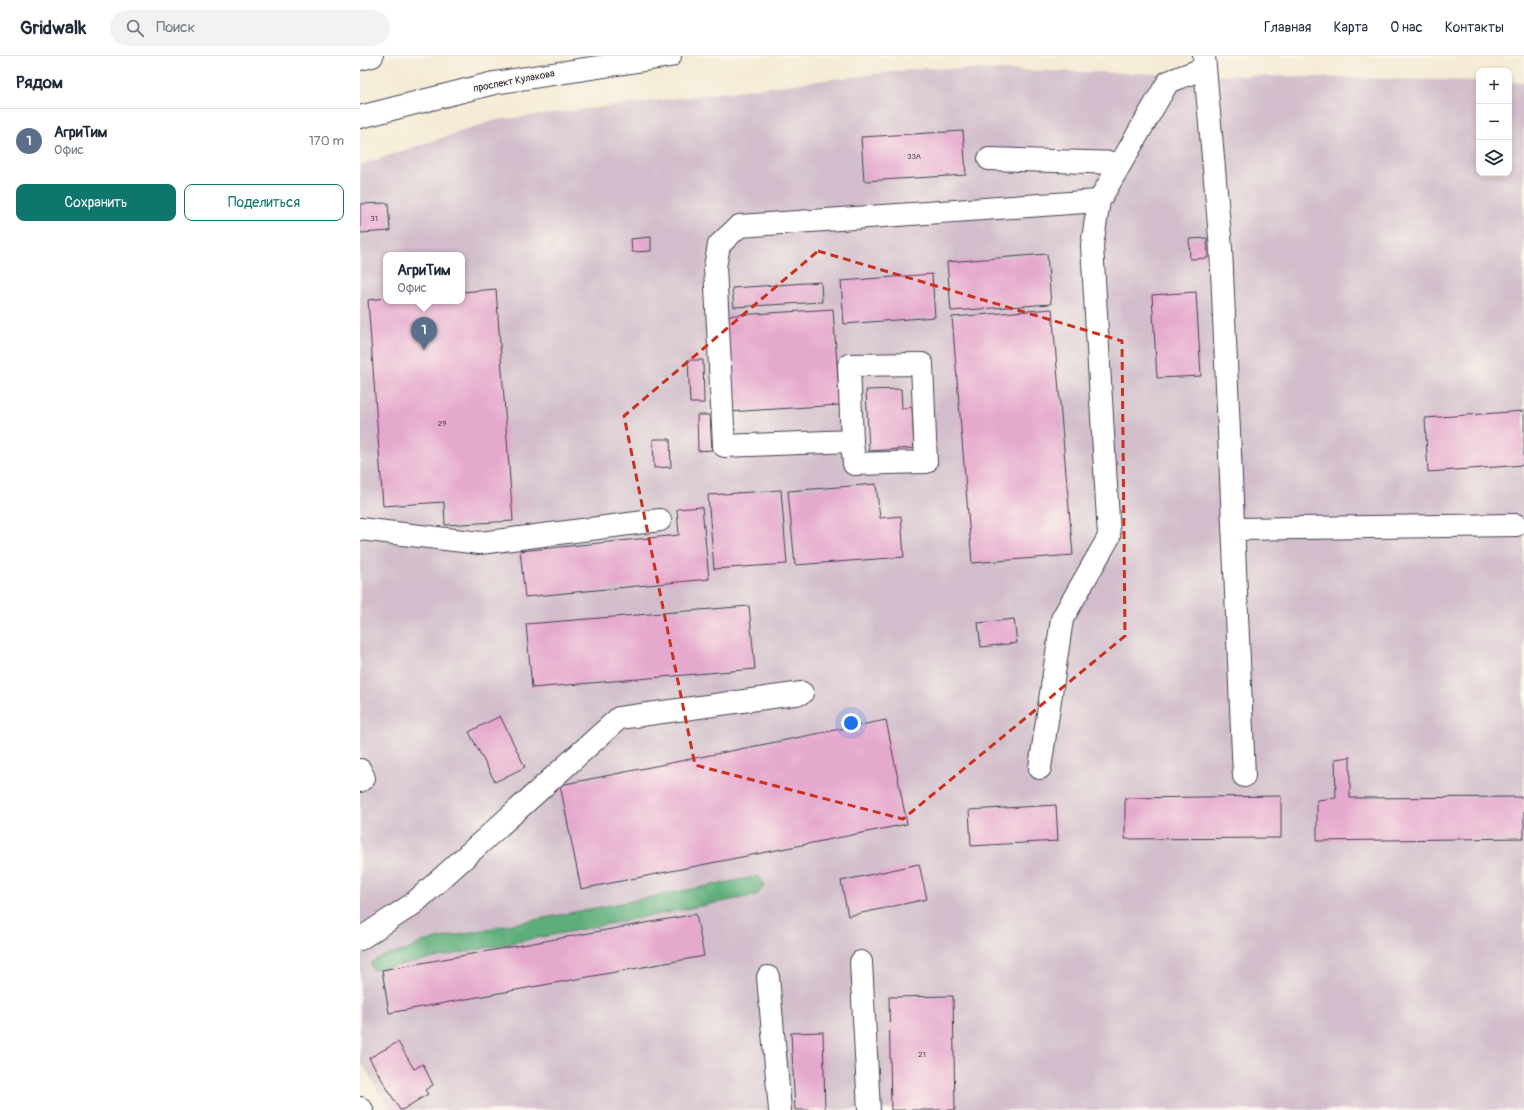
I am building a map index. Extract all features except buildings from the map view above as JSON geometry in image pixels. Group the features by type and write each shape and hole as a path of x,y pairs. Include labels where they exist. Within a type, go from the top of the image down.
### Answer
{"main road":[{"path":"360,59 372,56"},
{"name":"проспект Кулакова","path":"360,117 494,83 670,56"},
{"path":"1040,768 1062,619 1109,537 1092,245 1099,201 1168,82 1205,62 1221,248 1244,776"},
{"path":"990,159 1121,163"},
{"path":"852,441 724,446 715,268 719,245 739,226 1099,201"},
{"path":"922,364 926,462 854,464 852,441 849,365 922,364"},
{"path":"360,529 480,543 660,520"},
{"path":"1233,529 1516,525"},
{"path":"360,939 413,904 619,718 802,693"},
{"path":"360,770 364,778 360,781"},
{"path":"861,962 868,1110"},
{"path":"768,977 780,1110"}],"highlighted area":[{"path":"818,251 1122,341 1125,636 903,819 695,765 624,416"}],"shaded area":[{"path":"925,68 1476,81 1476,176 1512,176 1512,82 1524,82 1524,1110 390,1110 360,1060 360,165 496,120"}],"green space":[{"path":"759,876 764,886 757,895 373,970 371,963 383,956 408,949 421,942"}],"place":[{"name":"АгриТим","path":"424,350"}]}
